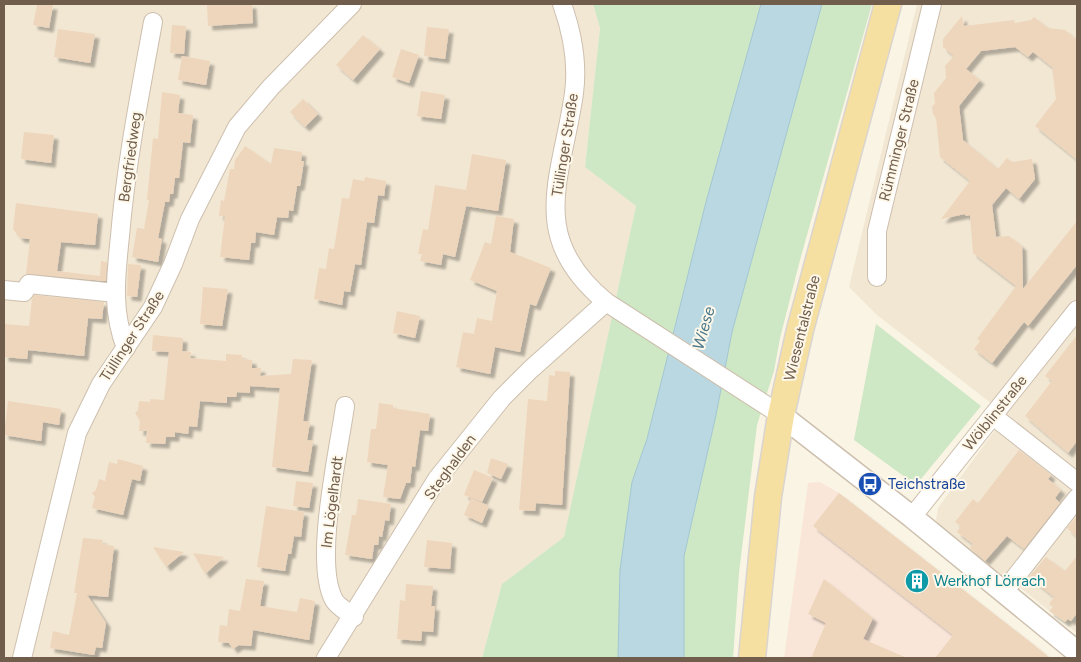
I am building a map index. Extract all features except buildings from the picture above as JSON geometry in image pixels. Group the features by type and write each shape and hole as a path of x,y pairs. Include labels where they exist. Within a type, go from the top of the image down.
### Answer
{"main road":[{"name":"Wiesentalstraße","path":"752,658 768,497 781,415 803,321 888,4"}],"street":[{"name":"Tüllinger Straße","path":"22,658 77,433 101,384 153,307 164,286 190,219 237,127 271,87 352,4"},
{"name":"Tüllinger Straße","path":"562,4 572,39 574,92 558,172 555,224 574,269 587,287 606,302 781,415"},
{"name":"Rümminger Straße","path":"877,277 877,231 932,4"},
{"name":"Bergfriedweg","path":"126,348 118,327 116,292 122,204 136,112 153,22"},
{"path":"4,290 24,292 29,284 116,292"},
{"name":"Steghalden","path":"326,658 354,617 437,480 455,457 509,391 606,302"},
{"name":"Wölblinstraße","path":"912,517 1074,319"},
{"name":"Im Lögelhardt","path":"345,406 325,539 326,572 334,601 354,617"},
{"path":"781,415 912,517 1077,652"},
{"path":"993,416 1077,482"},
{"path":"1003,593 1077,498"}],"shaded area":[{"path":"4,4 593,4 600,28 585,167 636,206 564,537 502,584 482,658 4,658"},
{"path":"917,4 1077,4 1077,633 1018,586 945,533 939,528 936,520 938,508 995,430 1009,417 877,315 849,287"},
{"path":"820,482 839,493 1050,658 784,658 808,483"}],"green space":[{"path":"593,4 761,4 706,202 647,439 632,482 620,570 618,658 482,658 502,584 564,537 636,206 585,167 600,28"},
{"path":"822,4 872,4 800,260 780,338 774,371 757,425 739,573 733,658 684,658 684,556 716,415 732,332"},
{"path":"876,324 981,406 916,485 854,440"}],"water":[{"name":"Wiese","path":"761,4 822,4 732,332 716,415 684,556 684,658 618,658 620,570 632,482 647,439 706,202"}],"place":[{"name":"Teichstraße","path":"870,484"},
{"name":"Werkhof Lörrach","path":"917,581"}]}
